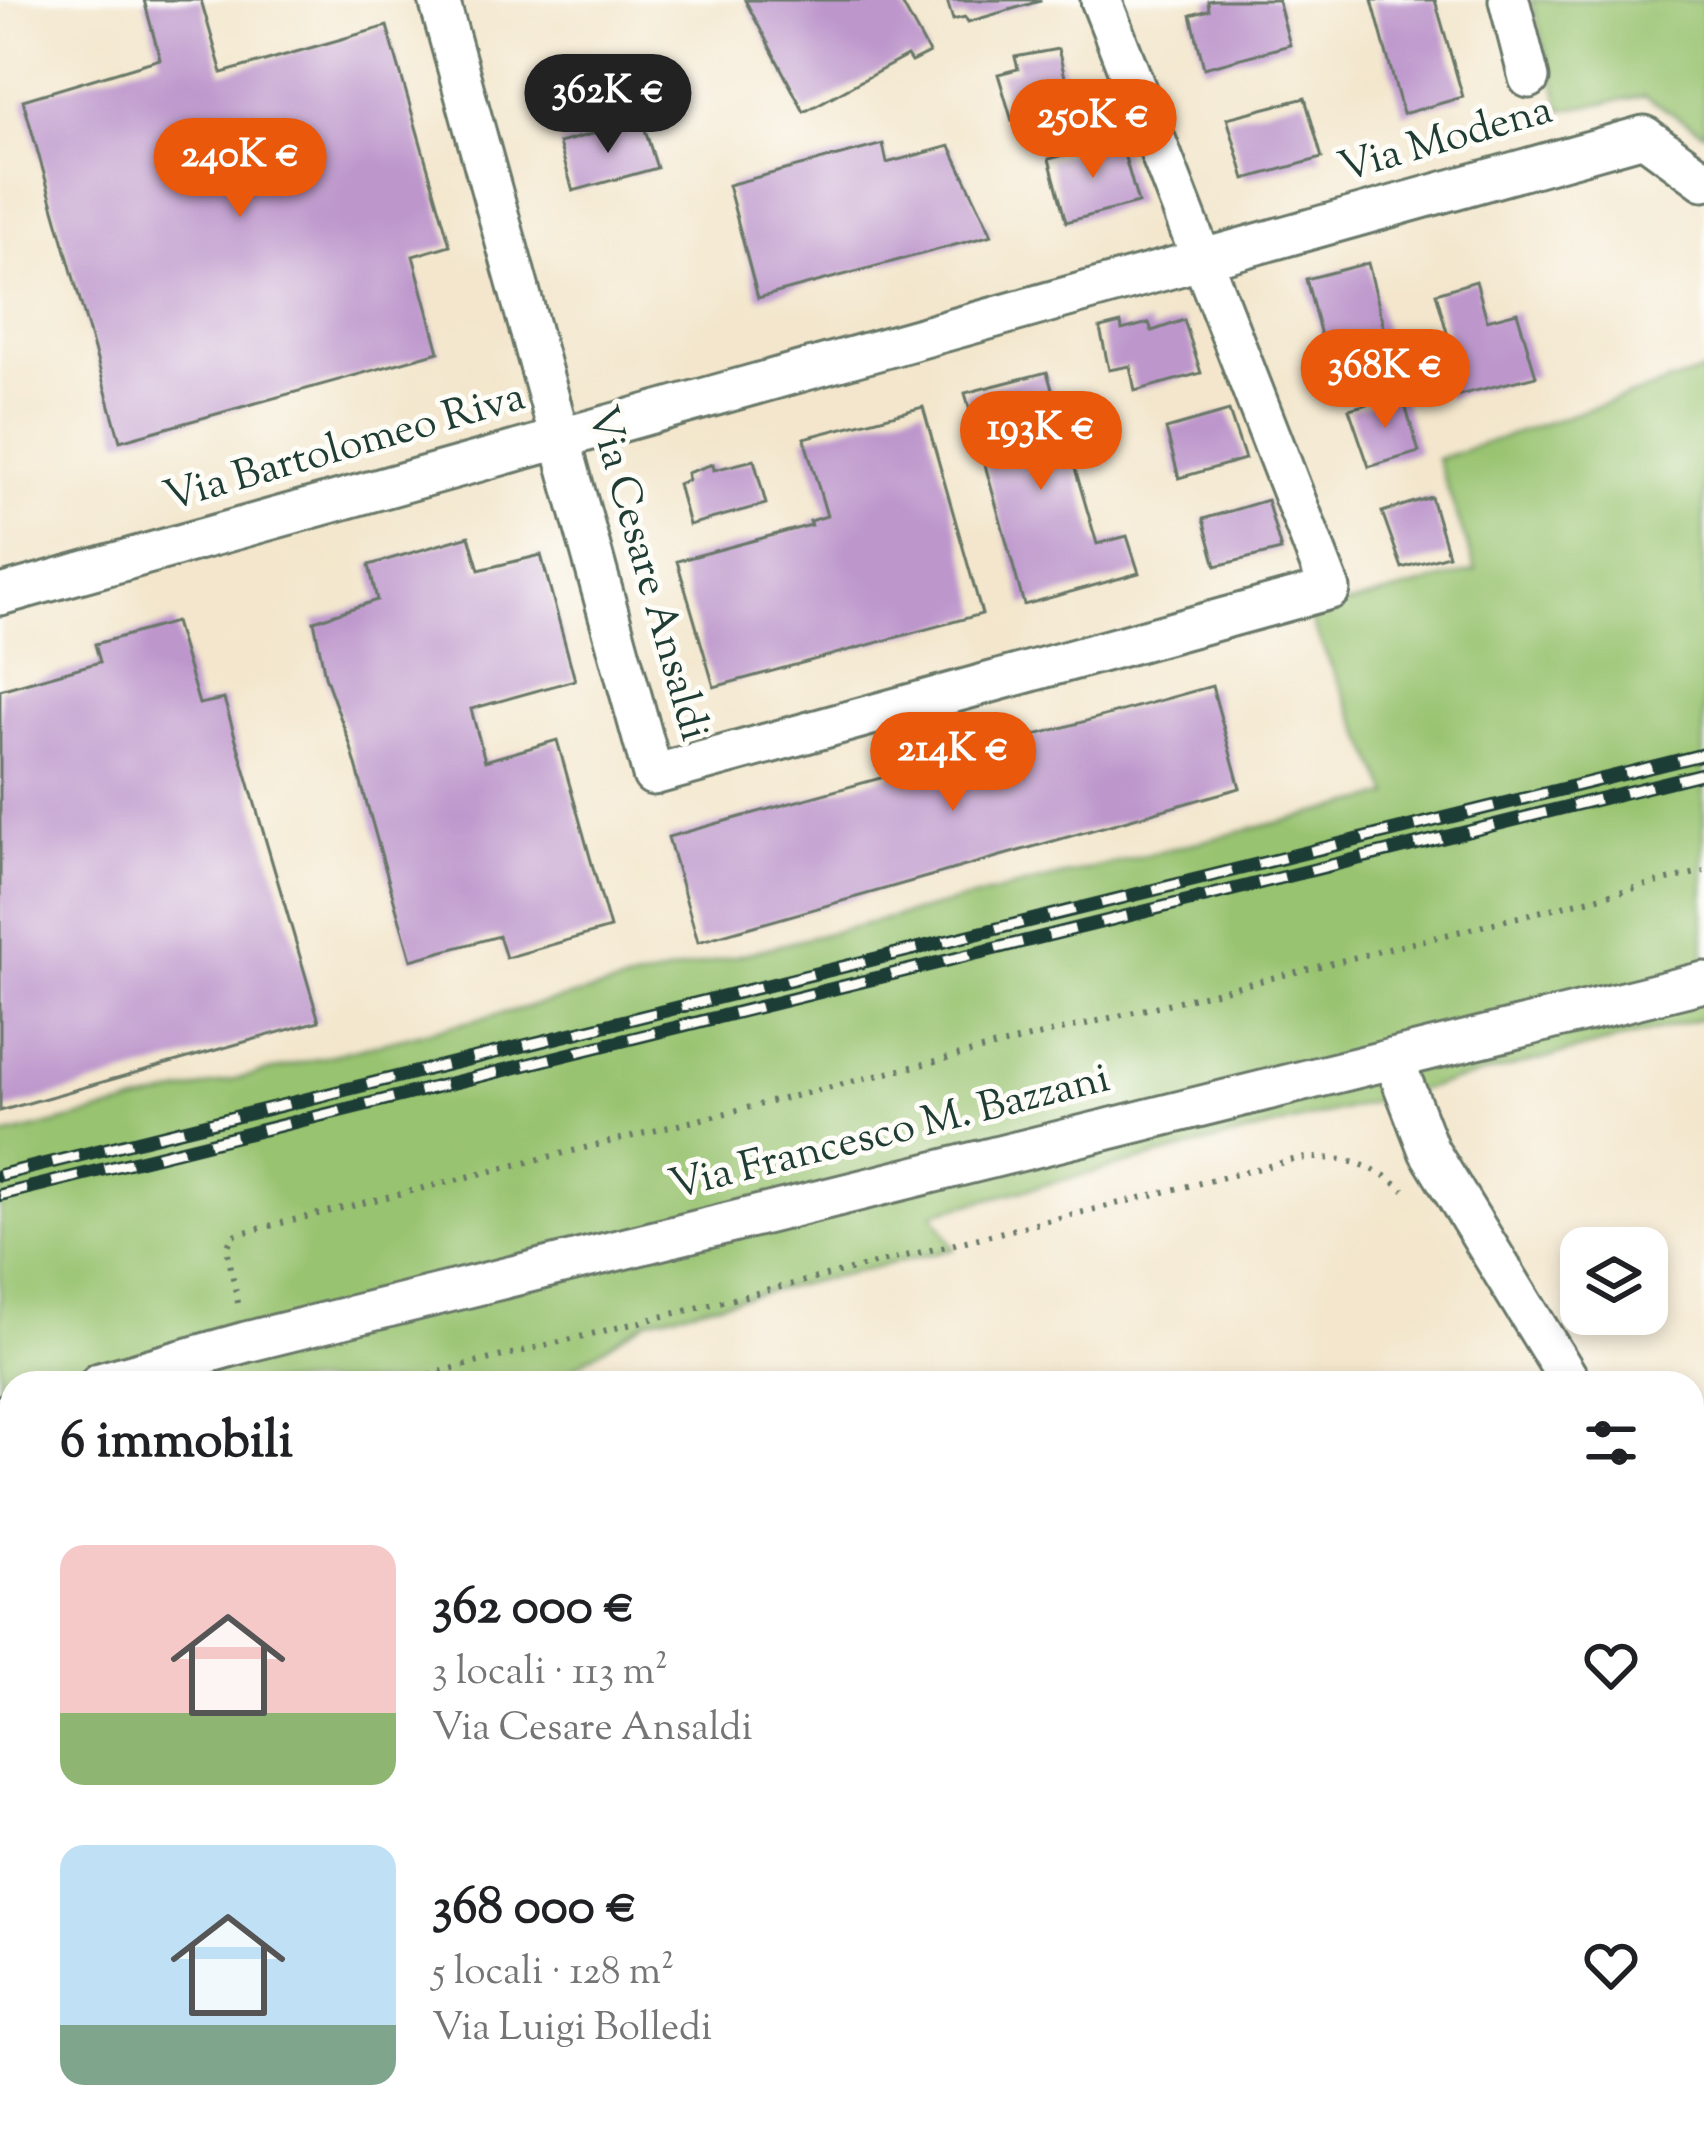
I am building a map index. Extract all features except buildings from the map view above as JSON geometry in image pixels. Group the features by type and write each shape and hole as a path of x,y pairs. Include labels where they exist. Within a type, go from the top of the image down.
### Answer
{"street":[{"name":"Via Cesare Ansaldi","path":"439,0 653,775 1330,589 1201,259"},
{"path":"1101,0 1201,259"},
{"path":"1509,0 1529,78"},
{"name":"Via Modena","path":"1201,259 1644,136 1704,180"},
{"name":"Via Bartolomeo Riva","path":"0,595 1201,259"},
{"name":"Via Francesco M. Bazzani","path":"143,1371 1704,982"},
{"path":"1394,1060 1429,1151 1564,1371"}],"path":[{"path":"246,1342 227,1248 233,1235 1704,871"},
{"path":"442,1371 1297,1159 1346,1158 1375,1168 1410,1196"}],"green space":[{"path":"1531,0 1704,0 1704,133 1644,96 1562,110"},
{"path":"1704,371 1704,1018 933,1213 954,1249 649,1319 568,1371 0,1371 0,1137 1390,795 1308,615 1476,570 1437,459"}],"railway":[{"path":"0,1175 1704,754"},
{"path":"0,1195 1704,773"}]}
